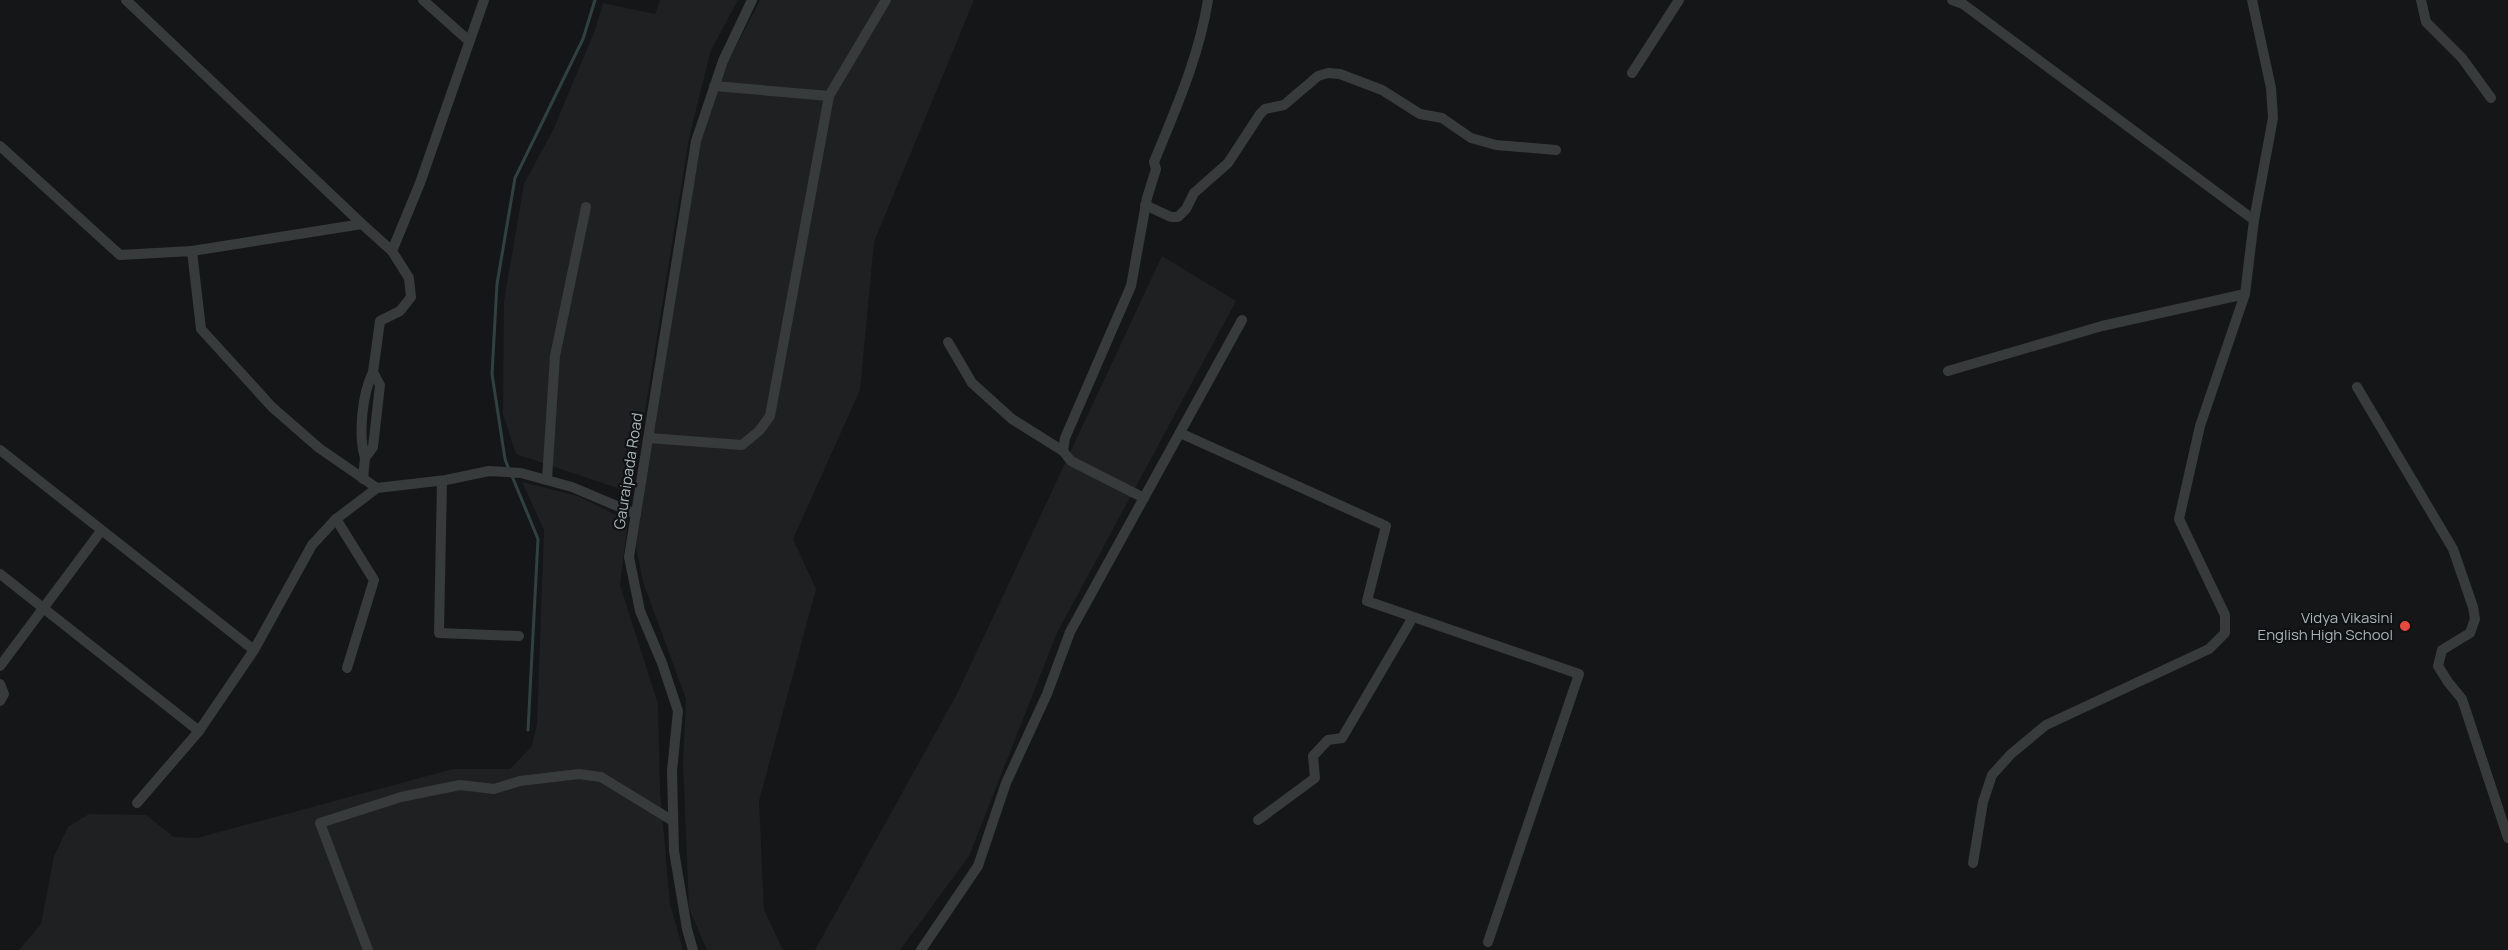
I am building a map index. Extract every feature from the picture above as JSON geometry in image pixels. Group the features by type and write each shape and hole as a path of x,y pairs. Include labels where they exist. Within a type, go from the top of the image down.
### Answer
{"street":[{"path":"126,0 392,251 409,278 411,297 400,310 380,321 373,372 380,386 373,447 365,458 363,479"},
{"path":"423,0 469,41"},
{"path":"392,251 420,183 484,0"},
{"name":"Gauraipada Road","path":"693,950 687,929 674,851 672,771 678,711 662,663 640,610 628,557 696,141 723,61 752,0"},
{"path":"649,438 742,445 759,431 770,416 830,96 886,0"},
{"path":"1064,452 1065,438 1131,286 1145,205 1156,170 1154,162 1194,63 1208,0"},
{"path":"1632,73 1679,0"},
{"path":"1952,0 1965,2 2254,220"},
{"path":"1973,863 1983,802 1992,775 2011,754 2046,725 2209,649 2225,633 2225,615 2179,519 2200,426 2245,294 2254,220 2273,118 2271,88 2252,0"},
{"path":"2421,0 2427,22 2462,58 2491,98"},
{"path":"1145,205 1171,217 1178,217 1194,193 1228,163 1260,114 1266,109 1284,105 1318,76 1328,73 1340,74 1382,90 1420,114 1442,118 1471,138 1496,145 1556,150"},
{"path":"714,86 830,96"},
{"path":"0,146 120,255 192,251 362,224"},
{"path":"547,479 555,356 586,207"},
{"path":"192,251 201,329 272,407 319,448 377,488"},
{"path":"1948,371 2102,326 2245,294"},
{"path":"921,950 978,866 1006,783 1047,694 1070,632 1242,320"},
{"path":"948,342 972,383 1012,419 1064,452 1071,461 1144,498"},
{"path":"2357,387 2453,549 2473,607 2475,619 2470,633 2442,650 2438,666 2463,699 2508,838"},
{"path":"1180,433 1386,526 1367,601 1579,674 1488,942"},
{"path":"0,450 254,650"},
{"path":"137,803 199,731 254,650 312,545 336,519 377,488 442,481 489,471 521,473 547,479 636,514"},
{"path":"442,481 439,633 519,636"},
{"path":"336,519 374,580 347,668"},
{"path":"0,666 101,531"},
{"path":"0,574 199,731"},
{"path":"1258,820 1315,778 1313,756 1328,740 1342,738 1413,617"},
{"path":"0,684 4,694 0,700"},
{"path":"368,950 320,823 401,797 459,785 494,789 520,781 579,774 601,777 673,820"}],"shaded area":[{"path":"660,0 738,0 711,50 689,138 632,493 516,454 503,414 504,301 524,184 553,130 595,30 603,3 655,14"},
{"path":"760,0 974,0 874,242 860,390 793,539 816,589 759,801 764,910 783,950 707,950 689,909 683,762 686,699 643,582 636,546 702,131 727,64"},
{"path":"1162,256 1236,301 1057,633 969,856 900,950 815,950 957,694"},
{"path":"522,482 578,496 628,521 620,585 658,704 660,790 670,904 683,950 19,950 41,924 54,856 68,827 89,814 146,815 174,837 197,838 453,769 510,769 532,746 537,724 544,530"}],"waterway":[{"path":"509,470 505,459 492,374 497,284 515,178 583,39 595,0"},
{"path":"512,476 538,539 528,730"}],"place":[{"name":"Vidya Vikasini English High School","path":"2405,626"}]}
